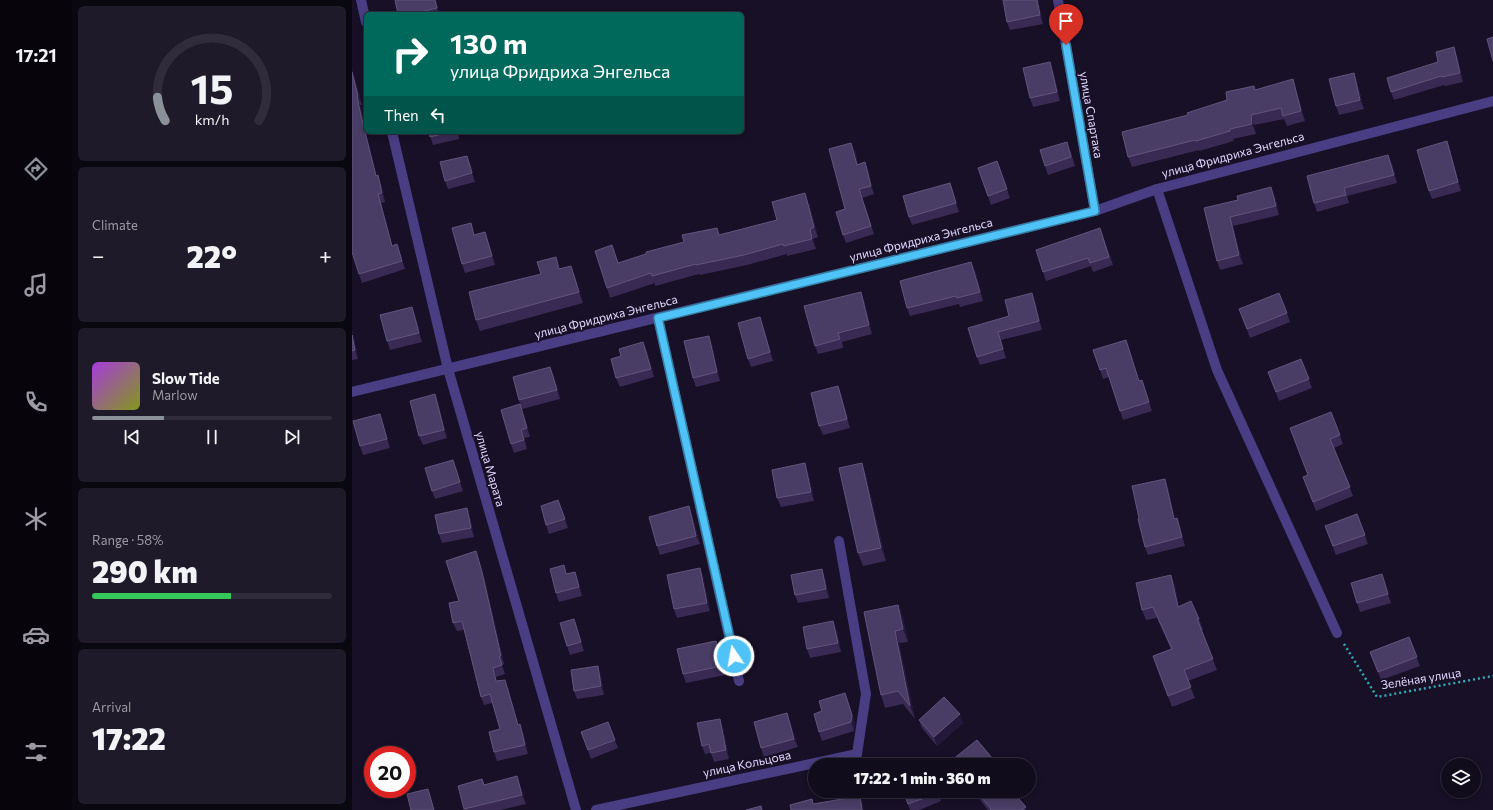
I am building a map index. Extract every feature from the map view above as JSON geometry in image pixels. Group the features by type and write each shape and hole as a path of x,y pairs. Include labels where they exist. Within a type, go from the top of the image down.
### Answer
{"street":[{"path":"361,0 364,13"},
{"name":"улица Спартака","path":"1058,0 1095,211"},
{"name":"улица Фридриха Энгельса","path":"352,392 1095,211 1157,189 1493,101"},
{"name":"улица Марата","path":"392,134 448,369 576,810"},
{"path":"1157,189 1217,370 1337,634"},
{"path":"658,318 739,681"},
{"name":"улица Кольцова","path":"596,810 857,754 866,694 839,541"}],"path":[{"name":"Зелёная улица","path":"1337,634 1377,697 1493,676"}],"building":[{"path":"395,0 435,0 437,8 420,12 398,12"},
{"path":"1003,0 1037,0 1040,15 1007,22"},
{"path":"1493,37 1493,61 1487,39"},
{"path":"1454,47 1460,73 1441,76 1391,92 1387,78 1438,62 1436,52"},
{"path":"1050,62 1057,92 1030,98 1023,68"},
{"path":"352,72 358,96 364,134 366,134 382,193 378,194 392,246 397,244 402,261 359,274 352,252"},
{"path":"1354,73 1360,100 1336,106 1329,79"},
{"path":"1293,79 1301,111 1283,116 1281,108 1251,115 1252,124 1230,129 1230,131 1196,141 1195,140 1128,157 1122,132 1188,115 1187,113 1227,100 1226,92 1254,86 1255,90"},
{"path":"429,134 442,134 430,137"},
{"path":"1447,141 1458,182 1429,191 1417,150"},
{"path":"1067,142 1071,157 1045,166 1040,150"},
{"path":"851,143 857,165 865,162 871,186 859,189 871,226 843,235 836,212 845,209 829,149"},
{"path":"1388,155 1394,175 1344,188 1346,195 1314,203 1307,176"},
{"path":"467,156 472,173 445,181 440,162"},
{"path":"997,161 1007,189 988,196 978,168"},
{"path":"950,183 956,203 909,217 903,196"},
{"path":"1271,187 1276,206 1230,217 1239,255 1217,261 1204,208 1238,200 1237,196"},
{"path":"805,193 814,227 810,229 812,239 784,246 783,244 744,255 696,264 652,276 651,273 607,288 595,251 612,245 618,263 646,254 646,252 684,242 682,235 717,228 719,235 777,220 772,202"},
{"path":"471,223 474,235 485,232 492,256 462,264 452,228"},
{"path":"1100,228 1109,257 1090,263 1088,258 1043,272 1036,250"},
{"path":"556,257 559,269 571,266 579,292 476,320 469,292 541,274 537,262"},
{"path":"971,262 980,292 957,298 956,296 907,308 900,281"},
{"path":"861,292 869,325 838,333 840,339 815,346 804,306"},
{"path":"1032,293 1039,321 998,332 1003,349 977,357 968,328 1009,316 1005,300"},
{"path":"1279,293 1287,313 1247,329 1239,309"},
{"path":"412,307 419,333 387,341 380,315"},
{"path":"760,317 770,352 748,359 738,323"},
{"path":"352,335 355,350 352,351"},
{"path":"709,336 717,372 693,378 684,341"},
{"path":"1126,340 1139,381 1142,380 1149,402 1120,411 1106,368 1100,370 1093,350"},
{"path":"643,342 651,369 616,378 611,359 621,356 619,349"},
{"path":"1301,359 1309,379 1276,392 1268,372"},
{"path":"550,367 557,390 519,400 513,377"},
{"path":"838,386 847,419 819,426 811,393"},
{"path":"435,394 444,430 419,436 410,401"},
{"path":"520,404 527,428 521,430 524,440 511,444 501,410"},
{"path":"1331,412 1340,435 1330,439 1350,487 1313,502 1303,477 1308,475 1290,428"},
{"path":"380,414 387,439 360,446 353,421"},
{"path":"453,460 460,482 432,491 425,468"},
{"path":"805,463 811,492 777,498 772,470"},
{"path":"862,463 881,548 858,553 839,468"},
{"path":"1165,479 1174,519 1177,518 1182,537 1145,547 1132,486"},
{"path":"558,500 565,519 546,525 541,506"},
{"path":"689,506 696,536 657,546 649,517"},
{"path":"467,508 471,528 439,534 435,515"},
{"path":"1357,514 1365,535 1333,546 1325,526"},
{"path":"476,551 501,656 499,656 502,665 493,668 496,681 505,680 518,725 520,724 525,745 494,752 489,732 500,729 490,694 481,697 462,621 453,623 449,603 459,601 446,561"},
{"path":"564,565 566,574 575,572 579,587 556,593 550,569"},
{"path":"700,568 707,603 674,609 667,575"},
{"path":"822,569 826,589 795,595 791,575"},
{"path":"1382,574 1388,594 1357,603 1351,583"},
{"path":"1171,575 1178,607 1191,601 1213,659 1184,670 1191,687 1168,696 1153,656 1172,649 1153,607 1142,610 1136,583"},
{"path":"898,605 903,629 895,631 910,706 898,691 881,695 864,612"},
{"path":"574,619 581,642 567,646 560,623"},
{"path":"833,621 838,643 807,649 803,627"},
{"path":"1409,637 1417,657 1378,672 1370,652"},
{"path":"716,641 722,666 683,674 677,649"},
{"path":"598,666 601,686 574,691 571,670"},
{"path":"845,693 852,715 851,722 819,732 814,714 822,711 819,701"},
{"path":"944,697 960,714 934,737 919,720"},
{"path":"787,713 794,739 761,748 754,722"},
{"path":"720,719 726,750 711,753 709,744 702,746 697,723"},
{"path":"608,722 615,740 588,750 581,732"},
{"path":"977,740 992,758 954,758"},
{"path":"517,776 522,795 464,809 458,786 482,779 484,785"},
{"path":"428,789 434,810 411,810 408,798 416,798 416,792"},
{"path":"848,798 860,798 862,810 791,810 790,805 812,799 813,804"},
{"path":"906,798 924,798 908,804"},
{"path":"982,798 1018,798 1026,807 1022,810 990,810 991,809"},
{"path":"761,806 762,810 746,810"}],"route":[{"path":"734,656 658,318 1095,211 1066,45"}]}
